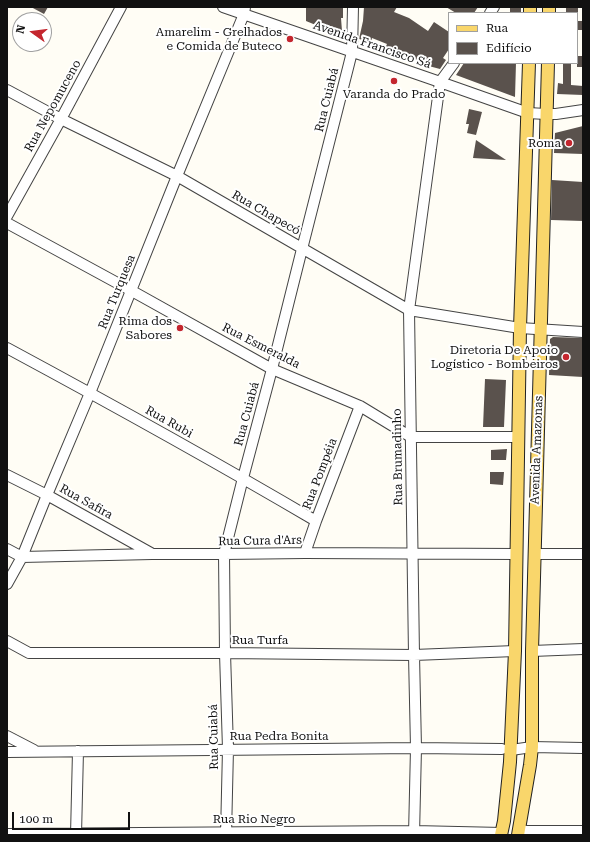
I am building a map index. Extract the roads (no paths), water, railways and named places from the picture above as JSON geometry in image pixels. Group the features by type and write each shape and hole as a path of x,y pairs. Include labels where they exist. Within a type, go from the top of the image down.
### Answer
{"main road":[{"name":"Avenida Amazonas","path":"501,834 504,821 507,749 515,652 520,328 529,64"},
{"name":"Avenida Amazonas","path":"519,833 532,747 534,554 548,64"}],"street":[{"name":"Rua Nepomuceno","path":"7,216 121,7"},
{"name":"Avenida Francisco Sá","path":"223,7 244,11 352,52 528,113 546,114 583,110"},
{"name":"Rua Cuiabá","path":"226,833 228,749 224,554 352,52 353,7"},
{"name":"Rua Turquesa","path":"7,584 22,557 90,393 244,11"},
{"path":"440,82 453,64"},
{"name":"Rua Brumadinho","path":"414,833 416,748 409,310 440,82"},
{"name":"Rua Chapecó","path":"7,90 61,119 177,176 409,310 520,328 583,332"},
{"name":"Rua Esmeralda","path":"7,223 132,290 272,369 360,406 411,436 519,438"},
{"name":"Rua Rubi","path":"7,348 243,478 316,521"},
{"name":"Rua Pompéia","path":"305,553 360,406"},
{"name":"Rua Safira","path":"7,475 47,495 152,554"},
{"name":"Rua Cura d'Ars","path":"7,549 22,557 305,553 516,554"},
{"path":"534,554 583,554"},
{"name":"Rua Turfa","path":"7,641 29,653 414,654 515,652"},
{"path":"532,651 583,649"},
{"path":"7,736 36,751"},
{"name":"Rua Pedra Bonita","path":"7,752 228,749 583,748"},
{"path":"76,834 78,751"},
{"path":"519,833 527,831 583,831"},
{"name":"Rua Rio Negro","path":"7,834 501,834"}],"place":[{"name":"Amarelim - Grelhados e Comida de Buteco","path":"290,39"},
{"name":"Varanda do Prado","path":"394,81"},
{"name":"Roma","path":"569,143"},
{"name":"Rima dos Sabores","path":"180,328"},
{"name":"Diretoria De Apoio Logístico - Bombeiros","path":"566,357"}]}
